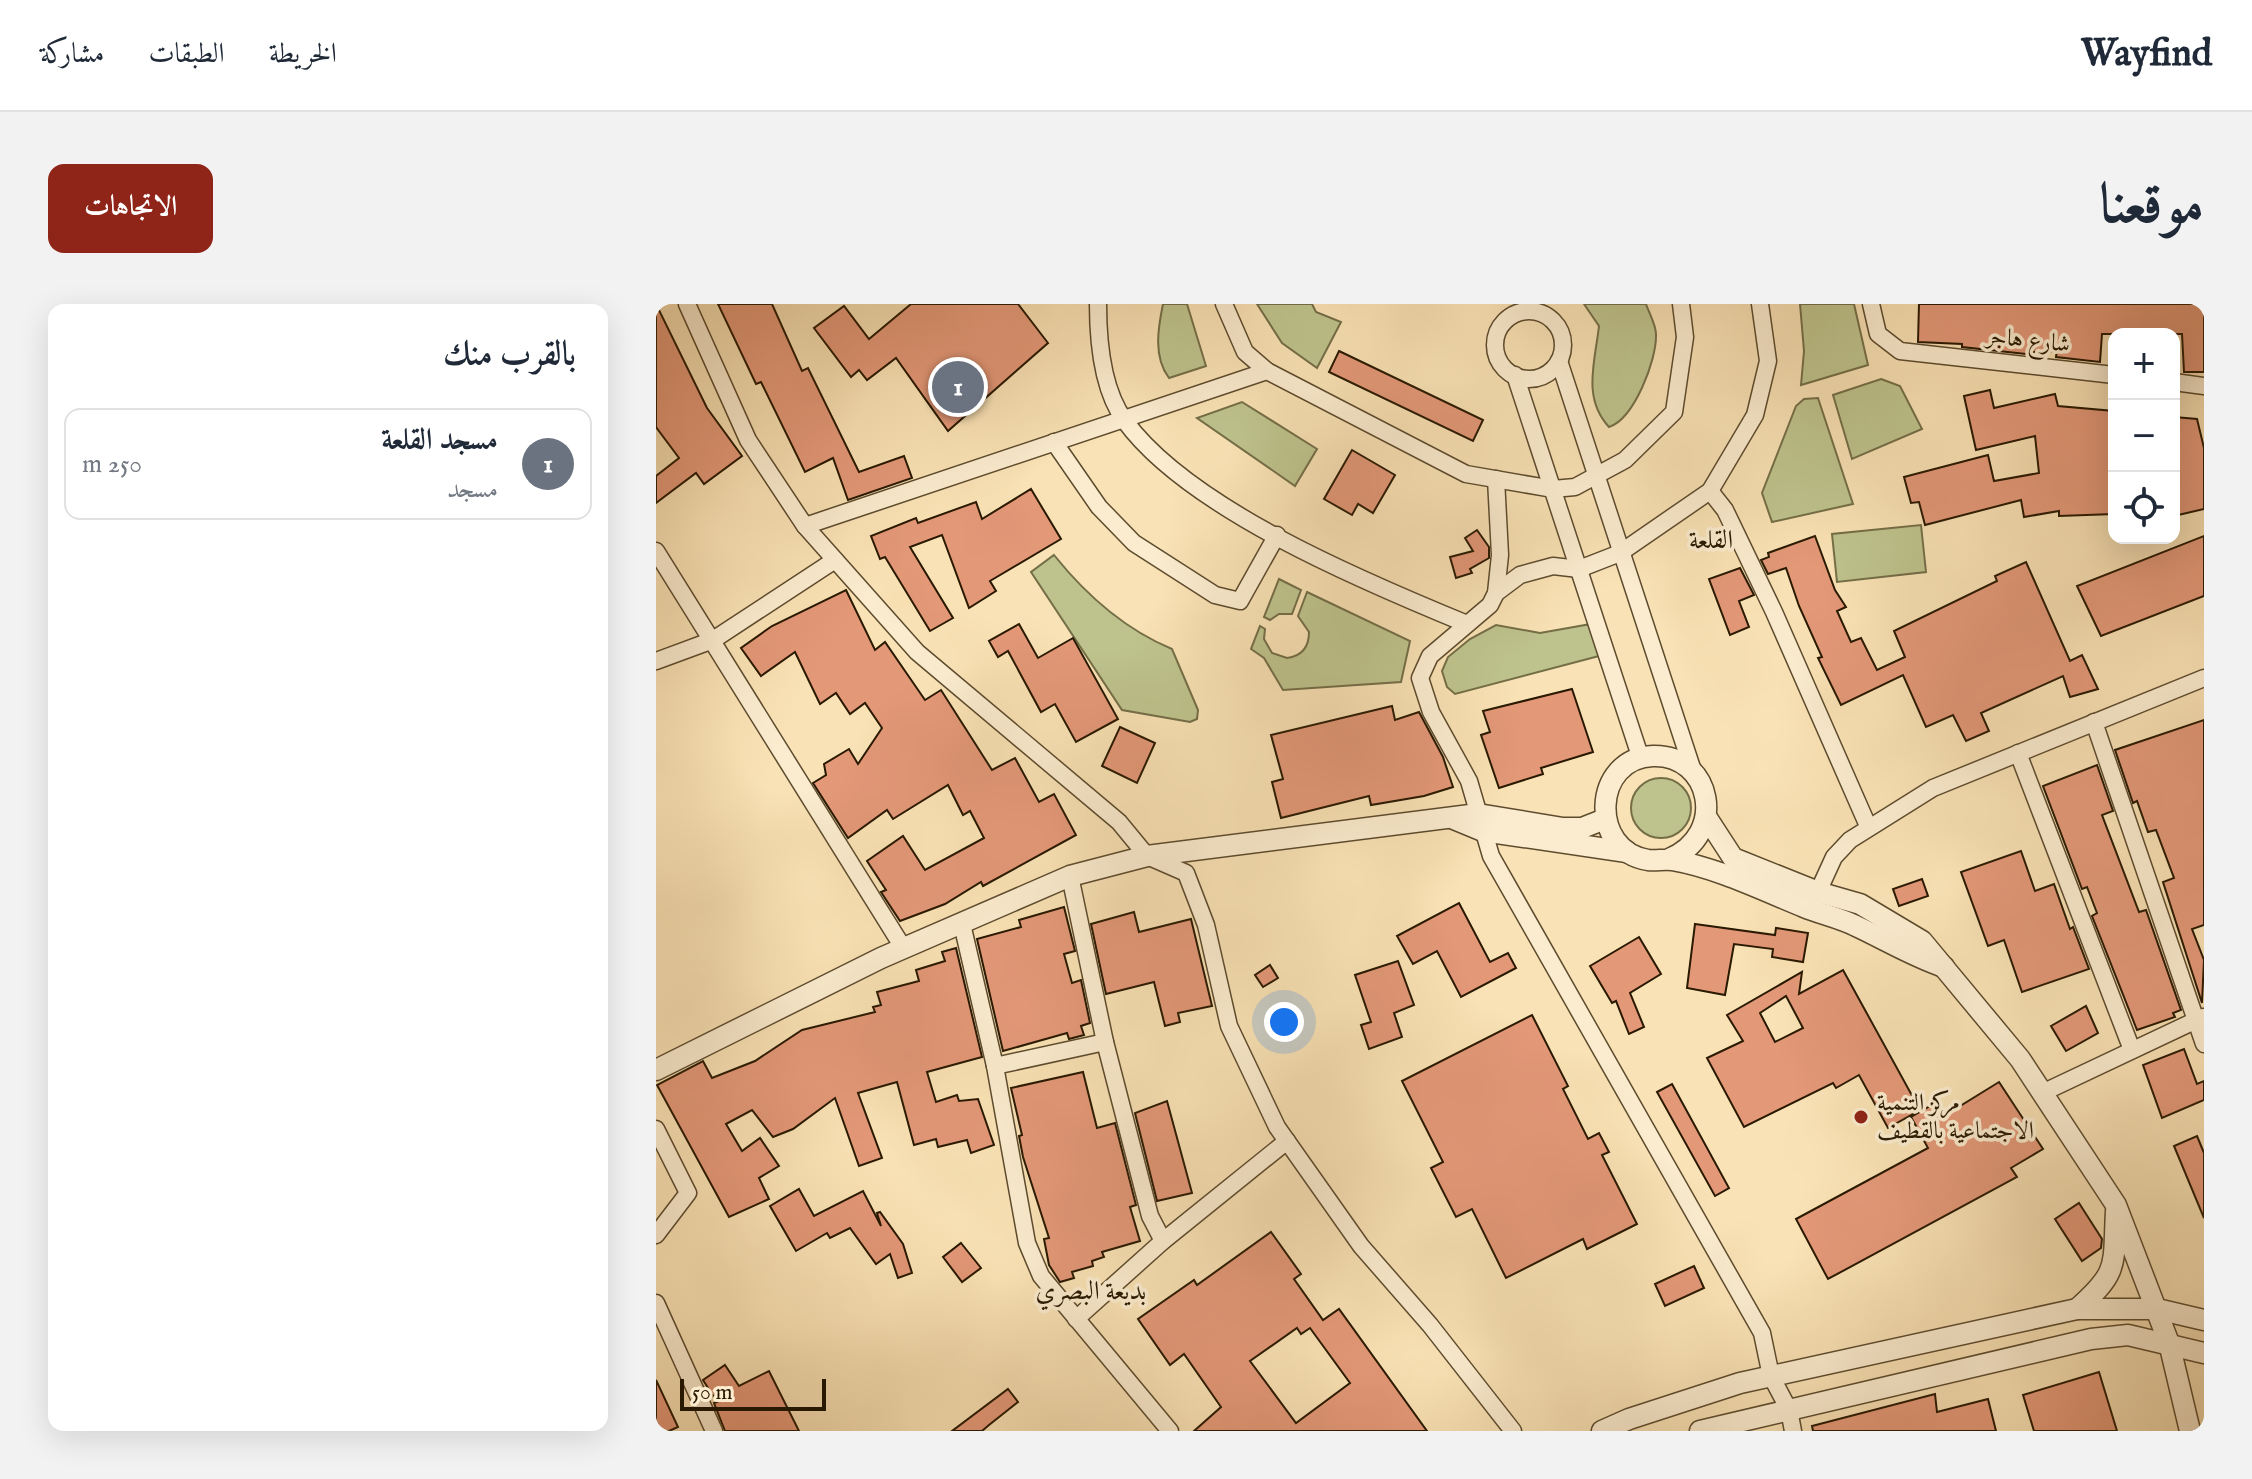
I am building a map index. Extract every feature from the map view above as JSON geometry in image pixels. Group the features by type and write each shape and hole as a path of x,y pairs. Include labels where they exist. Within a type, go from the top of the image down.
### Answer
{"street":[{"path":"687,304 748,440 805,526 917,652 1119,822 1147,856 1186,873 1206,925 1229,1026 1287,1141 1361,1246 1430,1325 1513,1431"},
{"path":"1098,304 1098,338 1107,377 1123,419 1165,466 1232,511 1374,586 1467,624"},
{"path":"1224,304 1245,352 1267,371 1466,474 1553,489 1575,487 1625,460 1674,412 1685,337 1681,304"},
{"path":"1496,593 1520,575 1553,566 1579,569 1620,553 1710,491 1755,415 1768,361 1760,304"},
{"name":"شارع هاجر","path":"1871,304 1878,334 1900,351 2108,374"},
{"path":"1530,310 1553,320 1563,344 1559,361 1553,370 1537,379 1523,380 1502,368 1494,347 1499,326 1516,312 1530,310"},
{"path":"1559,361 1620,553 1708,809 1700,837 1684,853 1669,859"},
{"path":"805,526 1267,371"},
{"path":"1515,375 1641,759"},
{"path":"2180,383 2204,386"},
{"path":"1054,442 1099,507 1134,543 1215,595 1240,601 1277,535"},
{"path":"1496,479 1500,555 1496,593 1490,605 1430,656 1420,678 1431,712 1469,781 1491,856 1762,1333 1771,1376 1789,1410 1793,1431"},
{"path":"1710,491 1725,510 1774,612 1868,826"},
{"path":"656,551 904,949"},
{"path":"656,661 713,640 835,560"},
{"path":"1818,892 1834,857 1868,826 1933,788 2204,678"},
{"path":"2094,722 2200,1018 2204,1044"},
{"path":"2018,753 2132,1050"},
{"path":"1627,852 1615,841 1605,819 1609,786 1619,771 1653,756 1673,759 1693,771"},
{"path":"1707,818 1733,858 1818,892 1860,904 1922,941 2020,1059 2116,1205 2169,1343 2190,1431"},
{"path":"656,1070 904,949 1070,876 1147,856 1454,819 1582,828 1605,819"},
{"path":"1481,822 1627,852 1641,859 1669,859 1708,869 1855,925 1902,952 1944,967"},
{"path":"1070,876 1105,1042 1150,1216 1163,1241"},
{"path":"962,924 995,1066 1027,1243 1041,1276 1170,1431"},
{"path":"2042,1093 2200,1018"},
{"path":"995,1066 1105,1042"},
{"path":"656,1129 688,1193 656,1235"},
{"path":"1076,1319 1163,1241 1287,1141"},
{"path":"2077,1309 2100,1289 2113,1270 2116,1205"},
{"path":"656,1303 714,1431"},
{"path":"1602,1431 1643,1414 1771,1376 2077,1309 2157,1309 2204,1320"},
{"path":"1700,1431 2091,1339 2128,1335 2204,1353"}],"green space":[{"path":"1163,304 1187,304 1206,366 1169,378 1159,352 1158,332"},
{"path":"1257,304 1312,304 1316,312 1341,322 1317,368 1282,343"},
{"path":"1584,304 1646,304 1656,330 1653,358 1642,387 1627,413 1609,427 1595,404 1593,392 1599,326"},
{"path":"1800,304 1854,304 1868,365 1801,385 1804,351"},
{"path":"1881,379 1900,386 1922,429 1852,459 1833,395"},
{"path":"1818,398 1853,504 1772,522 1762,493 1796,406 1804,399"},
{"path":"1242,402 1317,449 1295,486 1197,418"},
{"path":"1921,525 1926,572 1837,582 1832,534"},
{"path":"1054,555 1107,610 1138,632 1172,649 1198,710 1197,719 1190,722 1122,710 1031,572"},
{"path":"1279,579 1301,590 1292,614 1279,614 1270,620 1264,617"},
{"path":"1307,592 1410,641 1401,682 1283,690 1264,658 1251,649 1260,626 1265,629 1264,639 1272,653 1287,658 1304,650 1309,632 1298,616"},
{"path":"1591,624 1599,656 1455,694 1447,687 1442,671 1448,657 1470,639 1496,625 1540,633"},
{"path":"1661,778 1683,786 1691,808 1683,830 1661,838 1639,830 1631,808 1639,786"}],"building":[{"path":"656,304 707,408 742,456 704,484 696,473 656,503 656,476 679,458 656,427"},
{"path":"718,304 772,304 802,371 808,368 859,472 904,456 912,478 848,500 833,458 805,472 761,382 756,384"},
{"path":"911,304 1018,304 1048,343 948,431 896,358 867,380 859,370 851,377 814,328 844,306 869,339"},
{"path":"1919,304 2204,304 2204,372 2184,372 2180,328 2108,328 2108,334 2102,334 2100,362 2056,357 2057,350 2039,355 2038,351 2026,354 1962,347 1962,344 1918,342"},
{"path":"1339,351 1483,420 1473,441 1329,372"},
{"path":"1990,390 1994,408 2055,394 2058,406 2108,410 2108,514 2059,516 2059,511 2024,517 2021,500 1925,525 1919,502 1911,503 1904,477 1988,455 1994,481 2039,473 2035,436 1976,450 1964,396"},
{"path":"2180,418 2197,419 2204,448 2204,509 2180,515"},
{"path":"1352,450 1395,475 1373,513 1358,504 1352,515 1324,499"},
{"path":"1031,489 1061,539 990,581 996,591 969,608 942,535 910,547 953,618 930,631 885,557 880,559 871,536 916,518 918,523 976,502 982,519"},
{"path":"1477,530 1489,547 1489,558 1470,569 1472,573 1456,578 1450,557 1473,551 1465,538"},
{"path":"1815,536 1835,590 1846,607 1837,611 1851,642 1861,638 1877,670 1905,657 1894,631 1997,581 1995,576 2026,562 2070,661 2082,655 2098,689 2070,697 2063,676 1981,713 1989,731 1966,741 1953,715 1926,727 1903,675 1841,705 1818,658 1822,657 1786,568 1768,574 1761,560 1769,557 1768,553"},
{"path":"2204,536 2204,596 2101,636 2077,586"},
{"path":"1740,568 1754,595 1739,601 1749,627 1730,635 1709,579"},
{"path":"846,590 875,650 885,642 925,700 941,690 992,770 1015,758 1039,802 1054,794 1076,835 983,886 981,882 945,904 900,921 881,892 886,890 867,861 903,836 925,870 984,838 970,811 963,815 948,785 893,819 887,810 848,838 813,783 826,775 824,764 849,749 858,764 882,728 865,703 850,714 836,693 820,704 795,652 761,676 741,648 772,626"},
{"path":"1019,624 1038,658 1073,638 1118,719 1076,742 1055,704 1041,712 1008,651 998,657 989,641"},
{"path":"1572,689 1593,752 1541,768 1543,774 1499,788 1481,735 1490,732 1483,711"},
{"path":"1392,706 1395,720 1419,712 1443,757 1453,787 1424,796 1371,805 1369,796 1281,818 1272,782 1283,779 1271,735"},
{"path":"2204,720 2204,925 2192,929 2204,960 2202,1003 2163,882 2174,878 2156,830 2148,832 2137,801 2133,803 2115,750"},
{"path":"1120,727 1155,743 1137,783 1102,766"},
{"path":"2097,765 2113,811 2102,815 2139,912 2146,910 2181,1010 2173,1013 2175,1017 2137,1030 2092,916 2097,913 2087,887 2082,889 2043,786"},
{"path":"2021,851 2035,891 2054,884 2089,969 2022,992 2004,940 1988,946 1961,872"},
{"path":"1922,879 1928,896 1899,906 1893,889"},
{"path":"1459,903 1490,962 1508,953 1516,968 1461,997 1437,951 1413,964 1397,936"},
{"path":"1064,907 1075,951 1064,954 1072,983 1081,980 1090,1023 1081,1026 1084,1035 1069,1039 1067,1033 1003,1051 977,939 1021,927 1019,920"},
{"path":"1134,912 1139,932 1191,919 1212,1006 1178,1013 1180,1022 1165,1026 1154,982 1106,994 1091,924"},
{"path":"1695,924 1775,935 1776,928 1808,933 1803,962 1772,957 1773,949 1734,944 1725,995 1687,988"},
{"path":"1639,937 1661,974 1630,993 1644,1027 1629,1034 1616,1001 1612,1003 1590,966"},
{"path":"956,948 982,1057 927,1072 936,1102 957,1095 959,1101 978,1099 994,1145 971,1153 967,1140 938,1147 936,1139 914,1145 897,1082 858,1093 882,1158 859,1166 835,1098 793,1129 773,1137 752,1110 726,1124 742,1151 760,1138 779,1166 759,1178 769,1199 729,1217 657,1085 703,1061 712,1078 755,1061 802,1030 875,1012 873,1007 881,1005 877,992 919,981 916,970 945,961 942,952"},
{"path":"1398,961 1414,1005 1394,1013 1402,1037 1369,1049 1361,1025 1371,1022 1355,975"},
{"path":"1270,965 1278,978 1263,987 1255,975"},
{"path":"1843,970 1920,1110 1888,1128 1859,1075 1836,1088 1833,1083 1744,1127 1707,1058 1743,1041 1727,1015 1802,972 1799,994","holes":["1786,996 1803,1028 1775,1042 1760,1013"]},
{"path":"2086,1006 2098,1033 2066,1051 2051,1026"},
{"path":"1532,1015 1568,1086 1563,1089 1588,1139 1599,1133 1609,1152 1602,1155 1637,1224 1587,1249 1583,1239 1506,1278 1472,1209 1456,1217 1431,1168 1443,1162 1402,1081"},
{"path":"2184,1049 2197,1084 2204,1081 2204,1100 2162,1118 2143,1065"},
{"path":"1083,1072 1097,1128 1115,1123 1136,1205 1130,1207 1140,1241 1102,1252 1104,1257 1092,1261 1093,1266 1072,1272 1074,1278 1060,1282 1049,1265 1044,1239 1049,1238 1023,1157 1019,1136 1022,1135 1011,1088"},
{"path":"1999,1082 2043,1149 2011,1168 2017,1177 1828,1279 1796,1219 1928,1148 1911,1117 1932,1105 1939,1119"},
{"path":"1672,1084 1729,1188 1715,1196 1657,1092"},
{"path":"1167,1101 1192,1193 1157,1201 1135,1113"},
{"path":"2197,1136 2204,1153 2204,1218 2174,1146"},
{"path":"799,1189 814,1216 863,1191 881,1226 877,1213 880,1212 903,1244 912,1273 898,1278 890,1254 876,1264 850,1228 830,1238 827,1233 796,1251 770,1206"},
{"path":"2079,1203 2102,1239 2101,1248 2082,1261 2055,1219"},
{"path":"1271,1232 1301,1274 1294,1279 1323,1320 1339,1309 1427,1431 1194,1431 1221,1407 1184,1354 1170,1365 1138,1319 1194,1280 1197,1285","holes":["1297,1328 1301,1334 1310,1328 1350,1383 1296,1423 1250,1361"]},
{"path":"961,1243 981,1268 962,1282 943,1257"},
{"path":"1694,1266 1704,1288 1665,1306 1655,1284"},
{"path":"725,1365 739,1386 769,1371 799,1431 725,1431 714,1403 717,1402 703,1380"},
{"path":"2099,1372 2117,1431 2034,1431 2023,1395"},
{"path":"656,1380 678,1427 669,1431 661,1431 656,1421"},
{"path":"1008,1389 1018,1402 982,1431 952,1431"},
{"path":"1935,1394 1937,1412 1988,1399 1996,1431 1813,1431 1812,1426"}],"place":[{"name":"مسجد القلعة","path":"958,387"},
{"name":"مركز التنمية الاجتماعية بالقطيف","path":"1861,1117"}],"district":[{"name":"القلعة","path":"1711,540"},
{"name":"بديعة البصري","path":"1091,1291"}]}
